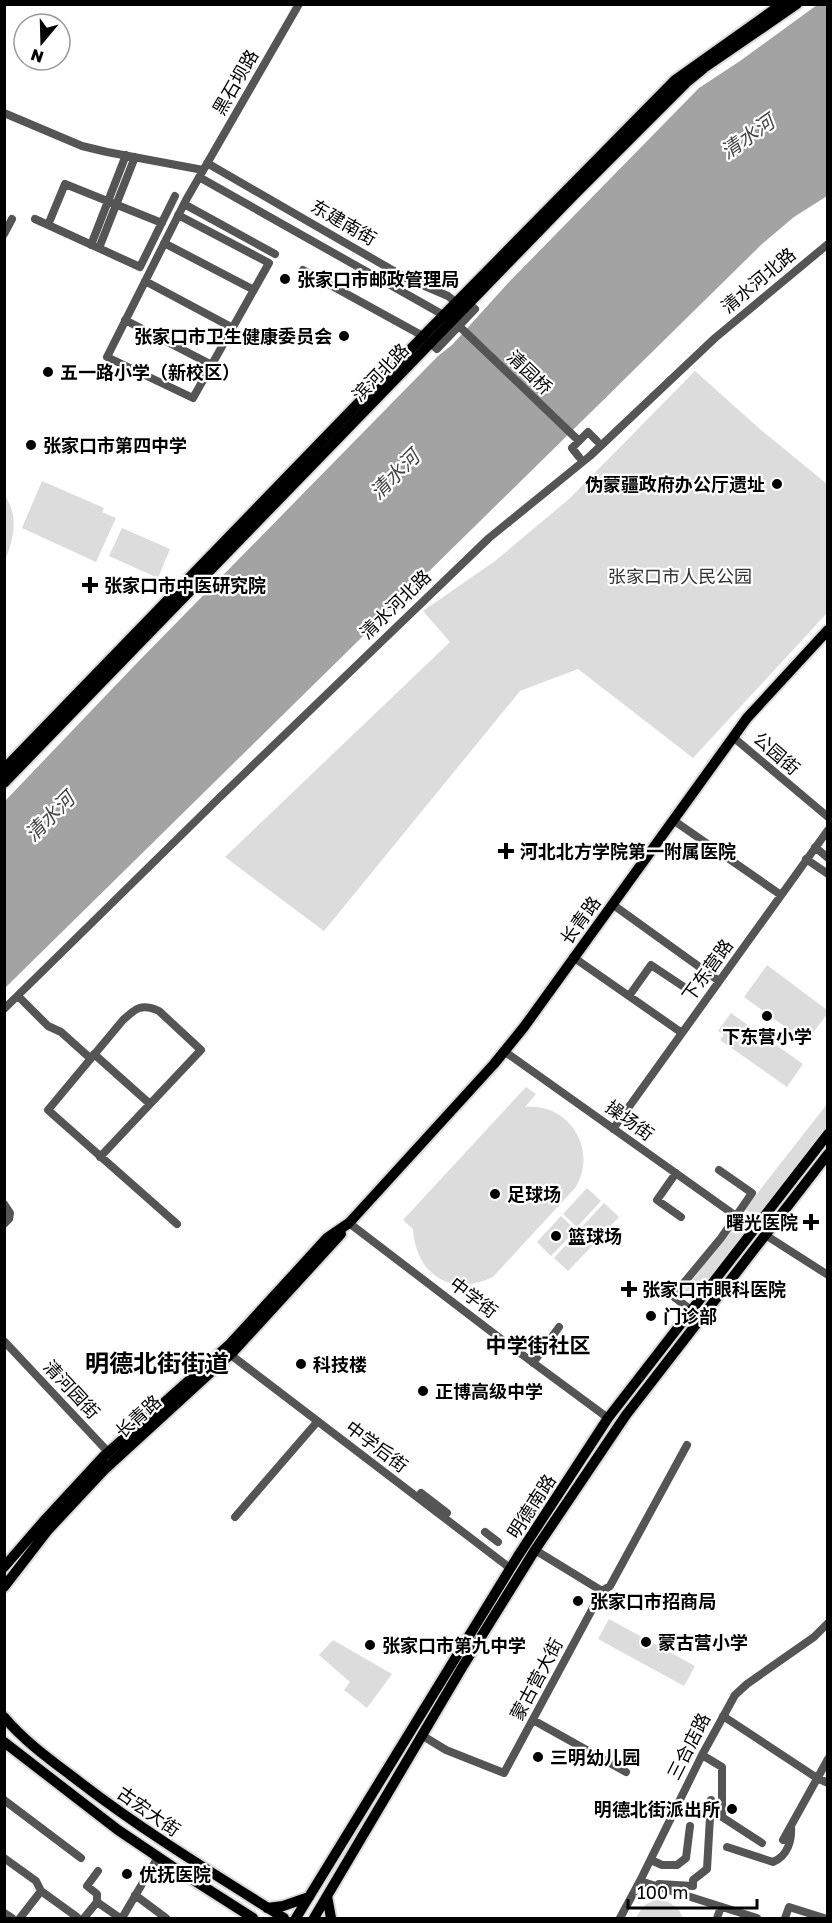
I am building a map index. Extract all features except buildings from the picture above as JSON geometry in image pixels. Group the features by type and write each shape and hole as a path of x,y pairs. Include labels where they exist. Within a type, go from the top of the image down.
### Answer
{"main road":[{"name":"滨河北路","path":"6,776 452,321 675,80 782,4"},
{"name":"滨河北路","path":"466,306 688,81 797,4"},
{"name":"长青路","path":"7,1563 85,1476 112,1456 227,1352 327,1238 349,1223 504,1051 733,736 828,630"},
{"name":"明德南路","path":"296,1918 510,1568 608,1418 828,1134"},
{"name":"明德南路","path":"314,1918 463,1666 533,1554 626,1415 828,1154"},
{"path":"641,1375 651,1382"},
{"name":"长青路","path":"4,1587 48,1530 112,1456"},
{"path":"521,1551 533,1554"},
{"name":"古宏大街","path":"7,1722 53,1761 135,1823 284,1918"},
{"name":"古宏大街","path":"7,1748 158,1857 253,1918"},
{"path":"339,1848 351,1855"},
{"path":"327,1896 331,1918"},
{"path":"267,1908 283,1906 309,1897"}],"street":[{"name":"黑石坝路","path":"212,364 194,398 106,357 178,215 298,4"},
{"name":"东建南街","path":"4,112 82,146 203,170 406,278 466,306"},
{"path":"95,246 130,156"},
{"name":"东建南街","path":"203,170 452,321"},
{"path":"48,225 65,184 162,223"},
{"path":"35,219 140,267 175,196"},
{"path":"184,204 275,254"},
{"path":"125,320 212,364 269,263 178,215"},
{"path":"4,234 12,219"},
{"path":"164,243 254,290"},
{"name":"清水河北路","path":"4,1009 489,538 590,456 715,338 828,244"},
{"path":"303,270 430,343"},
{"path":"145,281 233,328"},
{"name":"清园桥","path":"452,321 579,441"},
{"path":"579,457 572,448 588,432 597,441"},
{"name":"公园街","path":"733,736 828,817"},
{"path":"673,820 781,895"},
{"name":"下东营路","path":"613,1129 828,830"},
{"path":"815,847 828,858"},
{"path":"806,859 828,874"},
{"path":"612,904 719,981"},
{"path":"573,957 682,1033"},
{"path":"629,996 651,965 684,987"},
{"path":"18,996 48,1026 61,1032 150,1104"},
{"path":"100,1157 201,1050 159,1011 145,1006 138,1008 123,1020 48,1110 100,1157 177,1224"},
{"name":"操场街","path":"504,1051 736,1216"},
{"path":"692,1311 673,1296 721,1238 752,1193 719,1170"},
{"path":"675,1173 657,1200 681,1217"},
{"path":"4,1204 10,1213 9,1220 4,1224"},
{"name":"中学街","path":"349,1223 608,1418"},
{"path":"764,1234 828,1275"},
{"path":"533,1363 559,1328"},
{"name":"清河园街","path":"4,1341 112,1456"},
{"name":"中学后街","path":"227,1352 317,1422 424,1499 510,1568"},
{"path":"235,1517 317,1422"},
{"name":"蒙古营大街","path":"423,1736 446,1750 504,1773 602,1591 610,1586 687,1445"},
{"path":"404,1481 424,1499 447,1512"},
{"path":"483,1547 491,1537"},
{"path":"533,1554 602,1591"},
{"name":"三合店路","path":"620,1918 702,1755 735,1695 814,1637 828,1623"},
{"path":"723,1716 828,1783"},
{"path":"533,1720 626,1772"},
{"path":"702,1755 722,1767 722,1817 762,1843"},
{"path":"783,1840 828,1759"},
{"path":"4,1800 81,1858"},
{"path":"659,1884 693,1886 693,1880 707,1869 711,1800"},
{"path":"651,1860 662,1865 676,1866 686,1858 690,1826"},
{"path":"727,1847 773,1862 778,1860 787,1848 791,1826"},
{"path":"97,1902 121,1918 158,1857"},
{"path":"4,1858 36,1881 41,1891 81,1918 97,1902 97,1894 87,1886 98,1871"},
{"path":"640,1881 757,1918"},
{"path":"681,1895 684,1885"},
{"path":"20,1918 41,1891"},
{"path":"135,1895 166,1918"},
{"path":"717,1918 721,1907"},
{"path":"785,1918 789,1907 824,1918"},
{"path":"4,1913 12,1918"}],"green space":[{"name":"张家口市人民公园","path":"695,371 761,430 827,484 828,612 693,758 578,669 520,691 324,931 225,857 450,642 423,611 495,561 569,499"},
{"path":"42,481 104,508 102,512 116,518 96,562 22,528"},
{"path":"5,496 12,511 14,528 5,560"},
{"path":"122,528 170,549 158,578 109,556"},
{"path":"767,965 827,1010 827,1014 806,1042 744,997"},
{"path":"731,1013 803,1064 787,1087 720,1040 724,1035 718,1031"},
{"path":"526,1087 536,1094 525,1107 541,1107 555,1112 576,1131 584,1159 582,1173 575,1188 493,1277 478,1283 463,1284 450,1283 438,1278 421,1259 413,1229 403,1220"},
{"path":"827,1104 827,1125 756,1217 745,1209"},
{"name":"篮球场","path":"587,1188 601,1201 577,1227 563,1214"},
{"name":"篮球场","path":"604,1203 619,1217 594,1243 580,1229"},
{"name":"篮球场","path":"561,1216 576,1230 551,1256 537,1242"},
{"path":"748,1219 751,1221 694,1300 684,1291 735,1224 741,1228"},
{"name":"篮球场","path":"578,1232 593,1245 568,1271 554,1258"},
{"path":"609,1619 695,1666 684,1686 598,1639"},
{"path":"333,1640 392,1674 367,1708 344,1690 350,1682 319,1655"},
{"path":"660,1900 674,1906 683,1918 636,1918 645,1905"}],"water":[{"name":"清水河","path":"817,5 827,5 827,196 794,217 762,244 5,988 5,801 134,666 438,356 452,345 509,282 699,88"}],"place":[{"name":"张家口市邮政管理局","path":"285,279"},
{"name":"张家口市卫生健康委员会","path":"344,336"},
{"name":"五一路小学（新校区）","path":"48,372"},
{"name":"张家口市第四中学","path":"31,445"},
{"name":"伪蒙疆政府办公厅遗址","path":"777,484"},
{"name":"张家口市中医研究院","path":"90,585"},
{"name":"河北北方学院第一附属医院","path":"506,851"},
{"name":"下东营小学","path":"767,1016"},
{"name":"足球场","path":"495,1194"},
{"name":"曙光医院","path":"811,1222"},
{"name":"篮球场","path":"556,1236"},
{"name":"张家口市眼科医院","path":"629,1289"},
{"name":"门诊部","path":"651,1316"},
{"name":"科技楼","path":"301,1364"},
{"name":"正博高级中学","path":"423,1391"},
{"name":"张家口市招商局","path":"578,1601"},
{"name":"蒙古营小学","path":"646,1642"},
{"name":"张家口市第九中学","path":"370,1645"},
{"name":"三明幼儿园","path":"538,1757"},
{"name":"明德北街派出所","path":"732,1809"},
{"name":"优抚医院","path":"127,1874"}],"district":[{"name":"中学街社区","path":"538,1345"},
{"name":"明德北街街道","path":"157,1362"}]}
